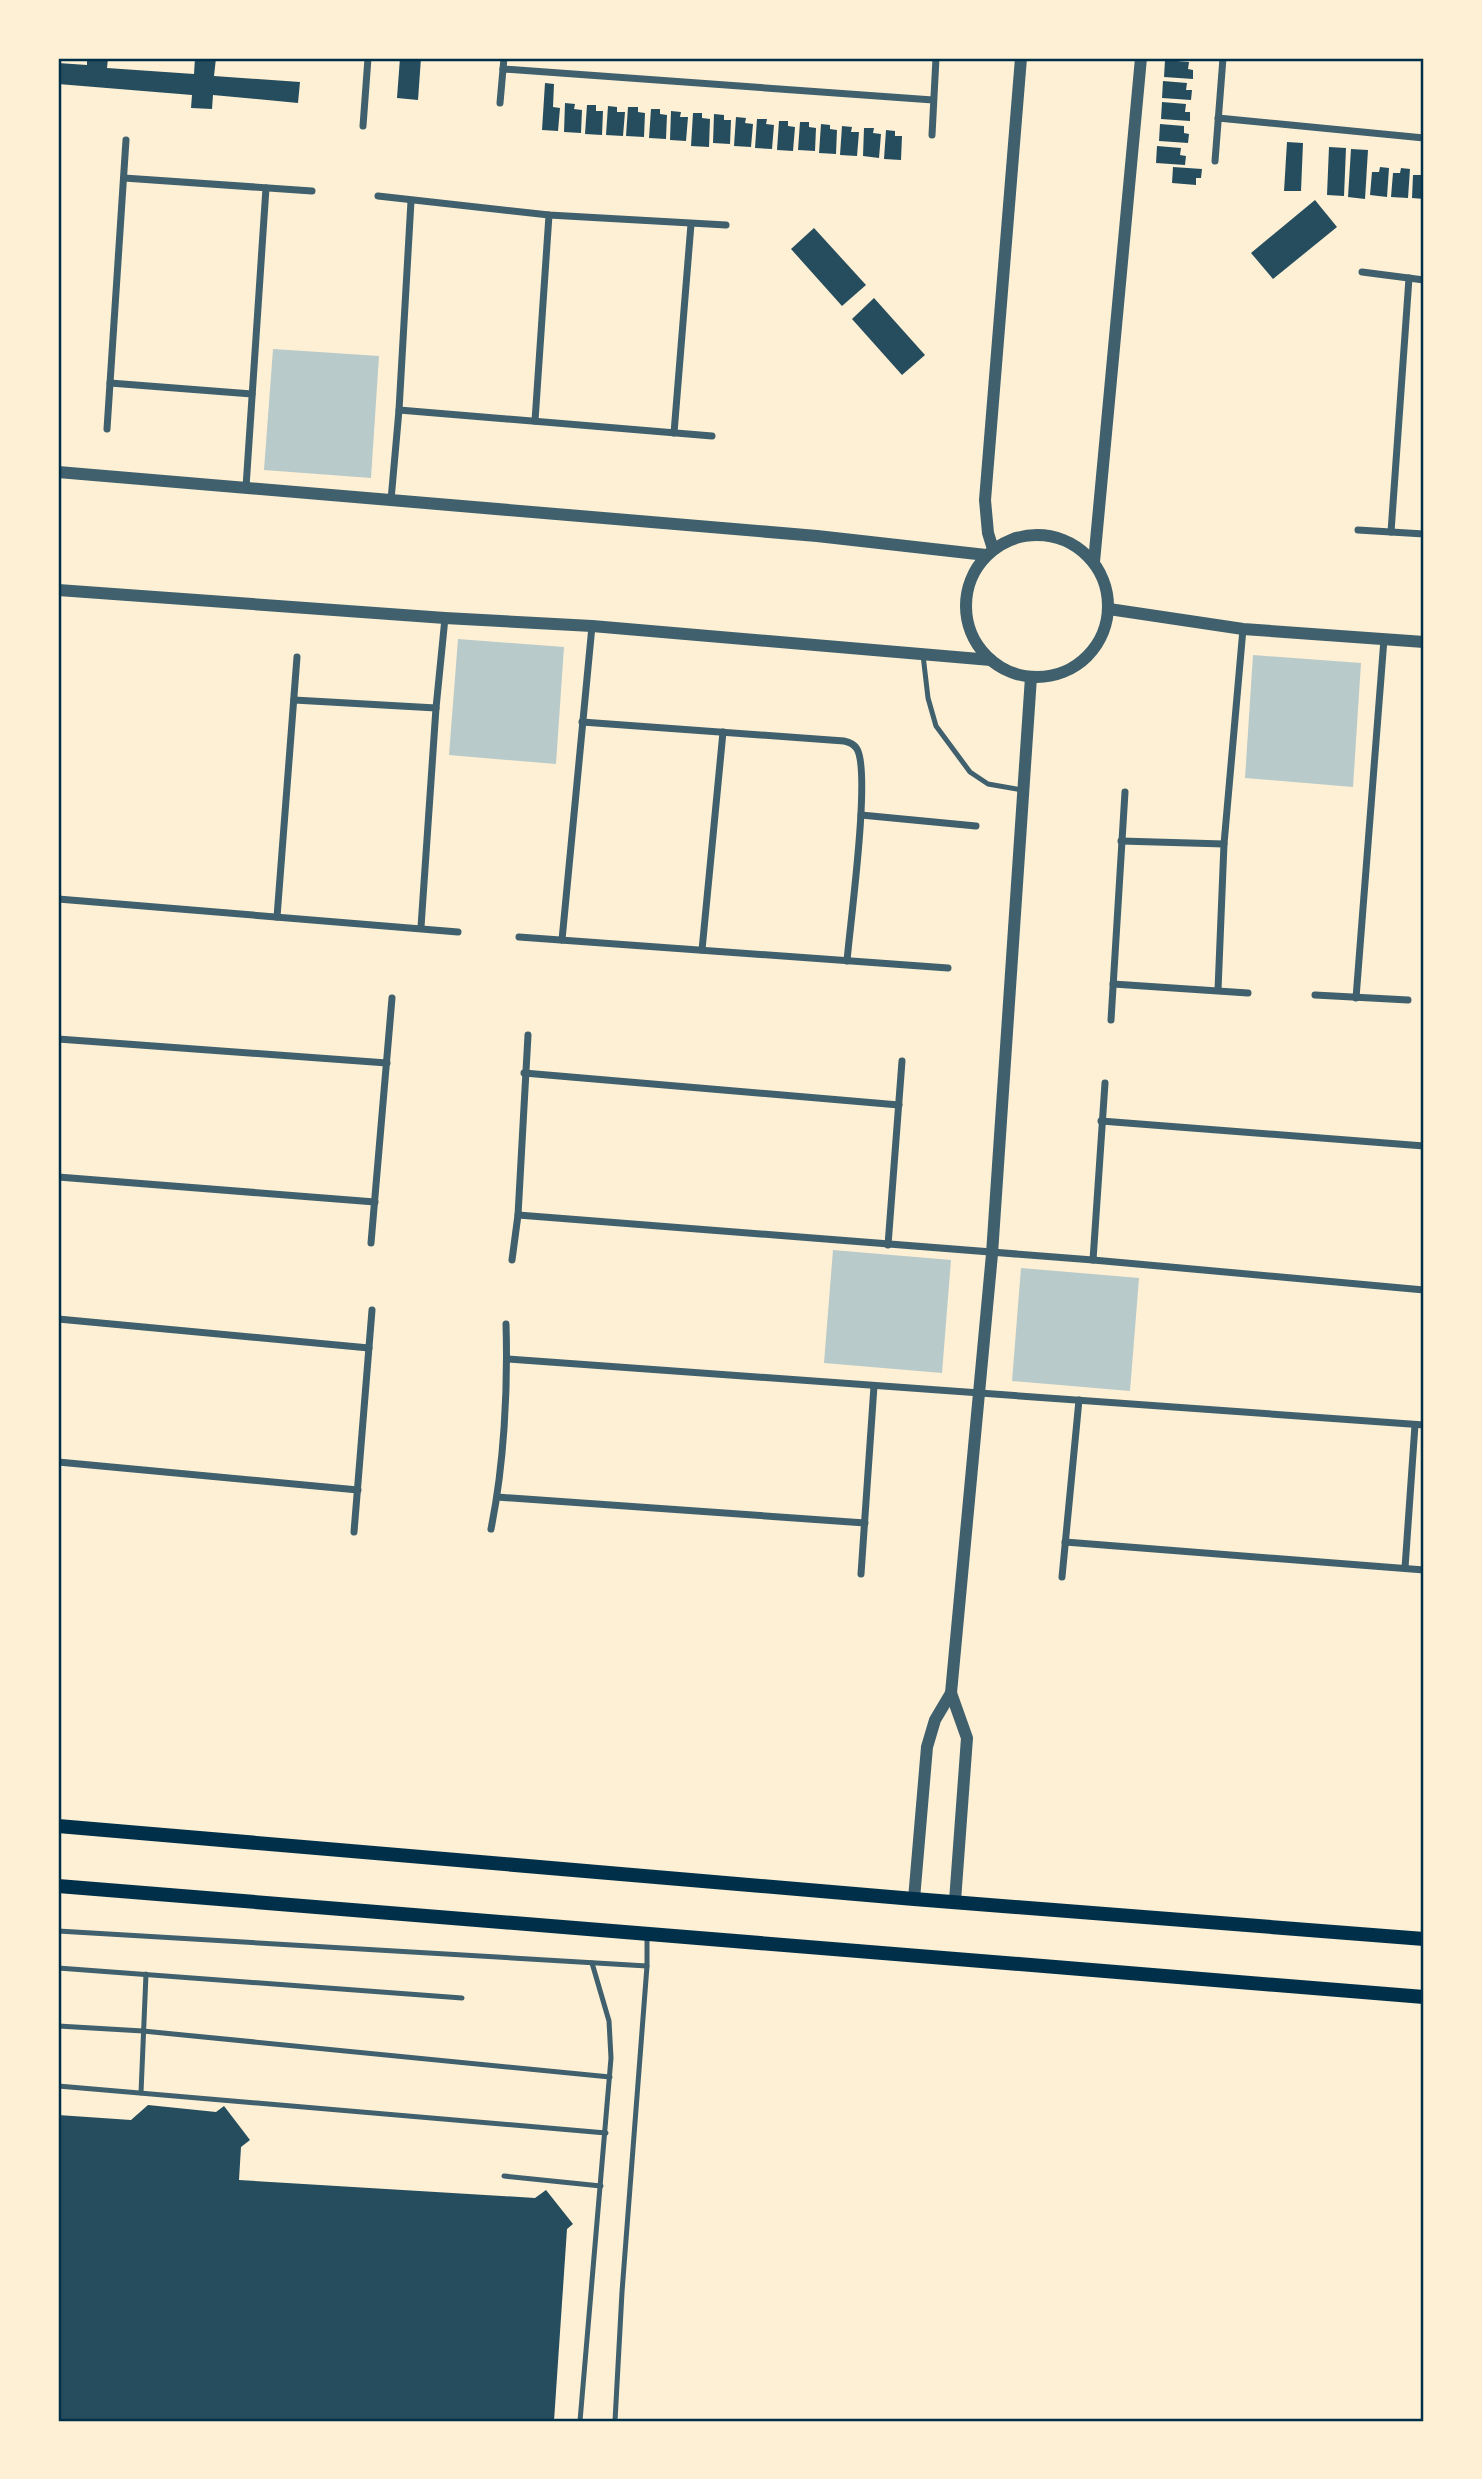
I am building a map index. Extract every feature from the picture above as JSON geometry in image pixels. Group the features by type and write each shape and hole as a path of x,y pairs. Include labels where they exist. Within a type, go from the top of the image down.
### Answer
{"main road":[{"path":"58,1826 914,1899 1424,1939"},
{"path":"58,1886 1424,1997"}],"street":[{"path":"363,126 368,58"},
{"path":"500,103 504,58"},
{"path":"932,135 936,58"},
{"path":"990,552 985,500 1021,58"},
{"path":"1094,562 1141,58"},
{"path":"1215,161 1223,58"},
{"path":"503,69 933,100"},
{"path":"1218,118 1424,138"},
{"path":"107,429 127,140"},
{"path":"124,178 312,191"},
{"path":"246,487 266,188"},
{"path":"378,196 549,215 726,225"},
{"path":"391,500 411,201"},
{"path":"535,421 549,215"},
{"path":"674,433 691,224"},
{"path":"1362,272 1424,280"},
{"path":"1391,532 1409,278"},
{"path":"110,383 252,394"},
{"path":"399,410 712,436"},
{"path":"58,472 990,552"},
{"path":"1357,530 1424,534"},
{"path":"1035,534 1058,537 1078,547 1094,562 1106,584 1109,609 1105,631 1093,651 1076,667 1054,676 1031,677 1010,672 991,660 976,642 967,620 966,597 973,574 990,552 1013,538 1035,534"},
{"path":"58,590 592,626 991,660"},
{"path":"1109,609 1243,629 1424,642"},
{"path":"421,927 445,618"},
{"path":"562,940 592,626"},
{"path":"1219,990 1224,844 1243,629"},
{"path":"1356,998 1384,639"},
{"path":"277,917 297,657"},
{"path":"955,1901 967,1738 951,1693 992,1254 1031,677"},
{"path":"294,700 436,708"},
{"path":"582,722 844,740 853,744 858,749 862,764 861,815 847,961"},
{"path":"702,950 723,732"},
{"path":"1111,1020 1125,792"},
{"path":"861,815 976,826"},
{"path":"1121,841 1224,844"},
{"path":"58,899 458,932"},
{"path":"519,937 948,968"},
{"path":"1113,984 1248,993"},
{"path":"1315,995 1408,1000"},
{"path":"371,1242 392,998"},
{"path":"512,1260 518,1215 528,1035"},
{"path":"58,1039 387,1063"},
{"path":"888,1245 902,1061"},
{"path":"524,1073 899,1105"},
{"path":"1093,1261 1105,1083"},
{"path":"1101,1121 1424,1146"},
{"path":"58,1177 375,1202"},
{"path":"518,1215 1424,1289"},
{"path":"354,1532 372,1310"},
{"path":"58,1319 369,1348"},
{"path":"491,1529 498,1497 507,1359 506,1324"},
{"path":"507,1359 1424,1425"},
{"path":"861,1574 874,1386"},
{"path":"1062,1577 1079,1400"},
{"path":"1405,1568 1415,1425"},
{"path":"58,1462 358,1490"},
{"path":"498,1497 865,1523"},
{"path":"1065,1542 1424,1570"},
{"path":"914,1899 927,1747 935,1720 951,1693"}],"lane":[{"path":"923,655 928,698 936,726 948,743 970,772 988,784 1022,790"},
{"path":"58,1931 647,1966"},
{"path":"615,2421 647,1935"},
{"path":"580,2421 610,2077 609,2021 592,1963"},
{"path":"58,1968 462,1998"},
{"path":"141,2093 146,1974"},
{"path":"58,2026 143,2031 610,2077"},
{"path":"58,2086 606,2133"},
{"path":"504,2176 601,2186"}],"shaded area":[{"path":"273,349 379,356 371,478 264,470"},
{"path":"458,639 564,647 556,764 449,755"},
{"path":"1253,655 1361,663 1353,787 1245,778"},
{"path":"833,1250 951,1260 942,1373 824,1363"},
{"path":"1021,1268 1139,1278 1130,1391 1012,1381"}],"building":[{"path":"87,58 108,58 107,68 194,74 195,58 216,58 214,76 300,82 298,103 213,95 212,109 191,108 192,95 58,84 58,63 87,65"},
{"path":"400,58 421,58 418,100 397,98"},
{"path":"1165,60 1189,62 1188,69 1193,70 1193,79 1164,77"},
{"path":"1163,81 1187,83 1186,90 1192,90 1191,100 1162,98"},
{"path":"545,83 554,84 553,107 560,108 558,131 542,130"},
{"path":"1162,102 1186,104 1185,112 1190,112 1190,121 1161,119"},
{"path":"565,103 575,104 574,109 582,110 581,133 564,132"},
{"path":"587,105 596,105 596,111 603,111 602,135 585,134"},
{"path":"608,106 617,107 617,112 625,112 623,136 606,135"},
{"path":"628,107 638,107 638,112 645,113 644,137 626,136"},
{"path":"651,109 660,109 660,114 667,115 666,139 649,138"},
{"path":"671,111 681,112 680,117 688,117 686,141 670,140"},
{"path":"693,113 702,113 702,118 710,119 709,147 691,146"},
{"path":"714,114 724,115 724,120 731,120 730,144 713,143"},
{"path":"736,117 746,118 745,123 753,124 751,147 734,146"},
{"path":"757,119 767,119 766,124 774,125 772,149 755,148"},
{"path":"779,121 788,121 788,126 795,127 793,151 777,150"},
{"path":"800,122 809,122 809,127 816,128 815,151 798,150"},
{"path":"821,124 830,125 830,129 837,130 836,154 819,153"},
{"path":"1160,124 1184,126 1184,133 1189,134 1188,143 1159,141"},
{"path":"842,126 852,127 851,132 859,132 857,156 840,155"},
{"path":"864,128 874,128 873,133 881,134 879,158 863,156"},
{"path":"886,130 895,131 895,136 902,136 901,160 884,159"},
{"path":"1287,142 1303,143 1301,191 1284,191"},
{"path":"1157,146 1181,148 1180,155 1186,156 1185,165 1156,163"},
{"path":"1329,147 1346,148 1344,196 1327,195"},
{"path":"1351,149 1368,150 1365,199 1348,197"},
{"path":"1173,167 1202,169 1201,178 1196,178 1196,185 1172,183"},
{"path":"1380,167 1389,168 1387,197 1370,195 1372,172 1379,172"},
{"path":"1401,168 1410,169 1408,198 1391,197 1393,173 1400,173"},
{"path":"1421,170 1424,170 1424,199 1412,198 1413,175 1421,175"},
{"path":"1315,200 1337,227 1273,279 1251,253"},
{"path":"814,228 866,285 842,306 791,249"},
{"path":"874,298 925,355 902,375 852,319"},
{"path":"148,2105 216,2112 224,2106 250,2140 241,2147 239,2180 535,2198 546,2190 573,2224 567,2229 554,2421 58,2421 58,2115 131,2120"}]}
